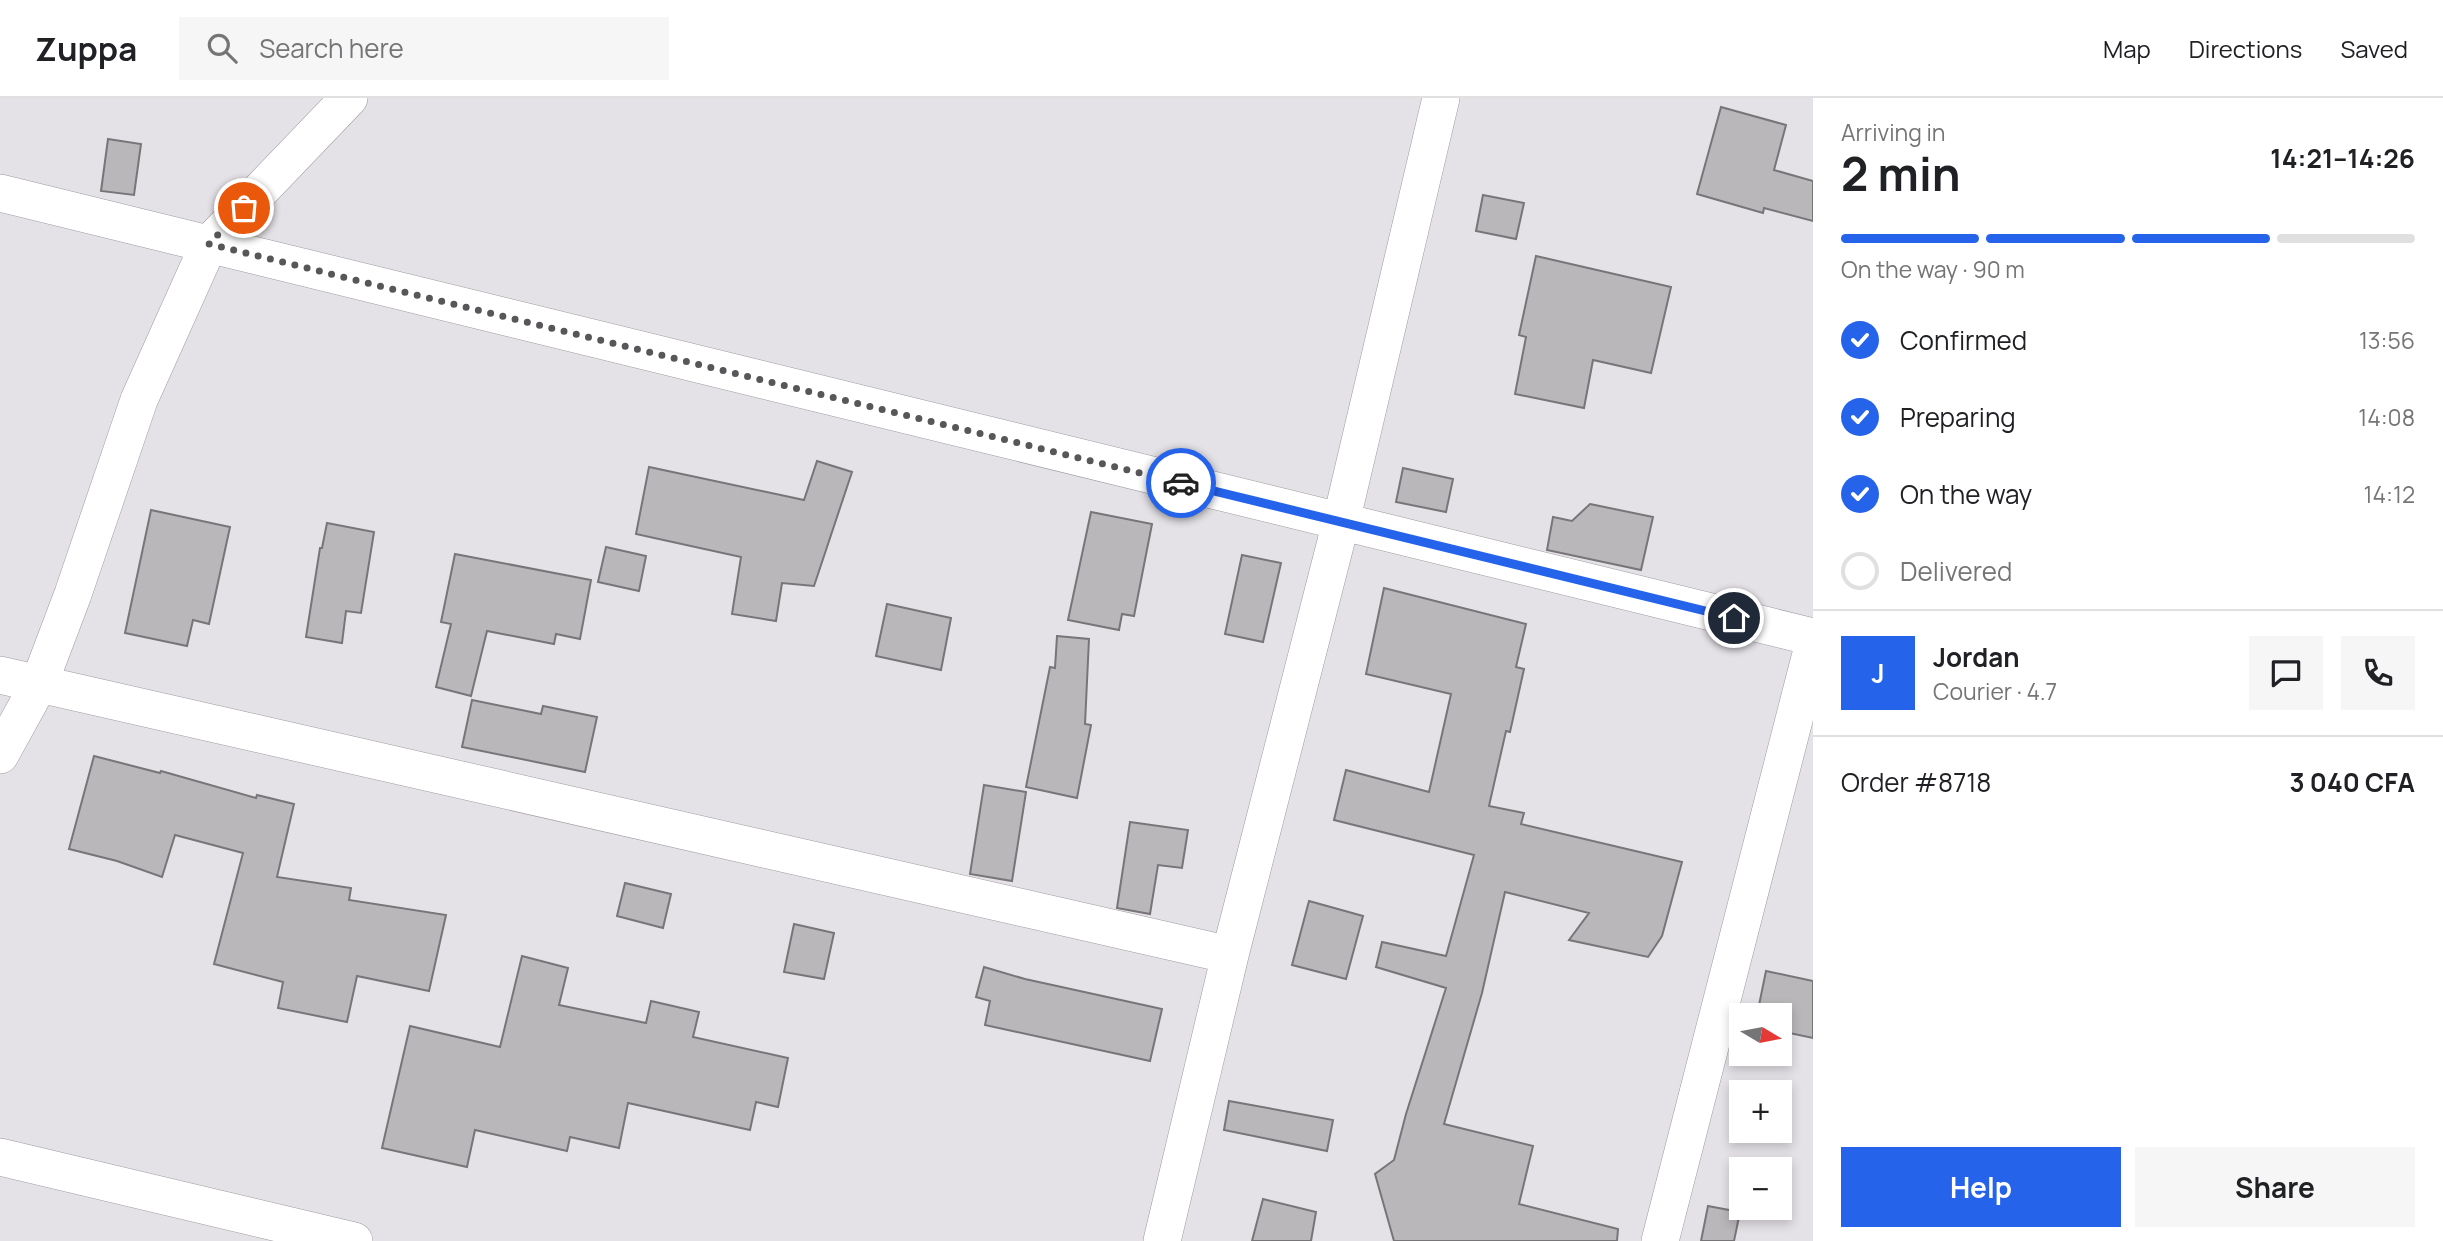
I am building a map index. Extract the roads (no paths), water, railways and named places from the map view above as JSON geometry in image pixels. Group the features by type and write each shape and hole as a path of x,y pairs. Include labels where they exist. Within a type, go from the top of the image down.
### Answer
{"street":[{"path":"0,755 39,684 73,594 139,400 209,244 349,98"},
{"path":"1162,1241 1230,955 1341,522 1441,98"},
{"path":"0,193 1813,637"},
{"path":"1660,1241 1813,646"},
{"path":"0,675 1230,955"},
{"path":"0,1157 354,1241"}]}
